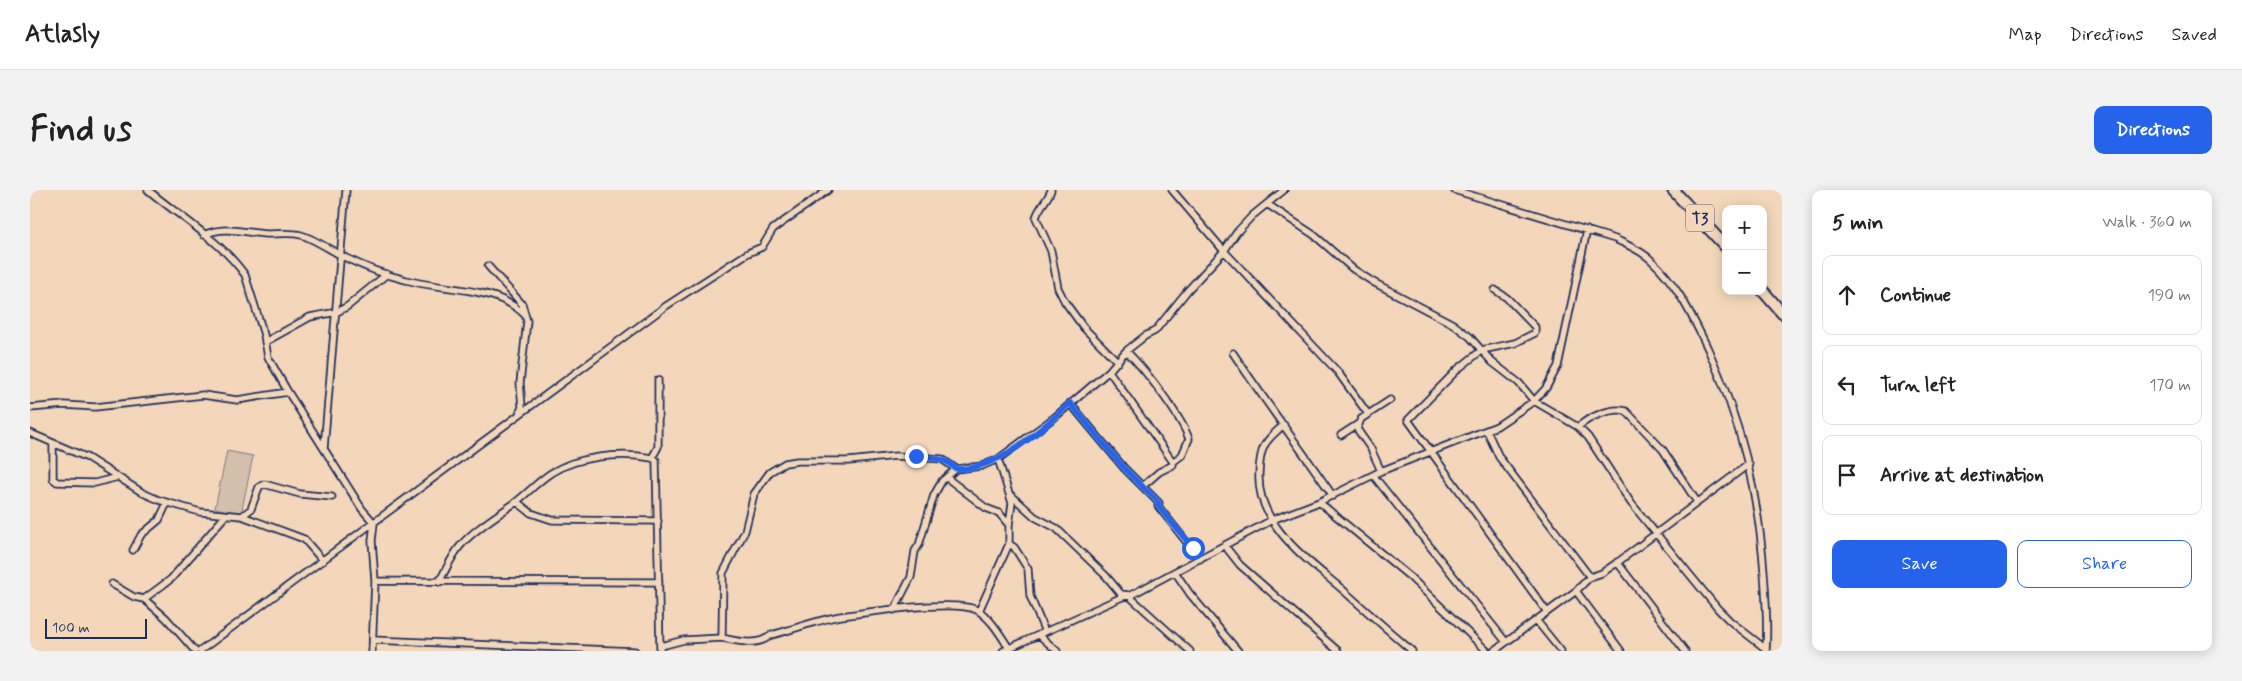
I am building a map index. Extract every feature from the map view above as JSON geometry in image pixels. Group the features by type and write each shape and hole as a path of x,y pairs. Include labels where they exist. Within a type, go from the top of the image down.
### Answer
{"highway":[{"name":"T3","path":"1673,190 1722,243"},
{"path":"1766,295 1782,313"}],"street":[{"path":"148,190 204,235 239,267 245,275 268,357 362,509 374,524 372,541 376,581 372,651"},
{"path":"324,448 346,190"},
{"path":"200,651 666,306 762,246 772,229 828,190"},
{"path":"1052,190 1046,202 1037,213 1036,218 1050,251 1058,288 1065,302 1084,328 1118,362"},
{"path":"1172,190 1224,251 1337,371 1368,414"},
{"path":"894,610 911,577 915,551 919,545 934,496 942,481 956,469 982,466 998,459 1043,427 1109,371 1126,351 1145,336 1155,331 1224,251 1237,232 1252,216 1284,190"},
{"path":"1454,190 1587,230 1634,248 1651,259 1669,280 1691,316 1716,368 1739,428 1749,464 1762,537 1766,650"},
{"path":"1267,204 1314,235 1353,269 1399,297 1453,324 1482,350 1492,362 1518,383 1534,401 1578,427 1588,437 1632,503 1718,608 1743,632 1766,650"},
{"path":"204,235 214,230 224,229 264,234 298,234 340,255 387,274 407,281 452,287 502,300 525,315"},
{"path":"439,582 460,546 472,534 517,502 550,474 566,465 592,459 616,457 652,458 656,460 657,466 660,648 684,640 722,638 733,641 765,640 770,636 839,616 941,604 964,605 979,611 994,626 1006,650 1129,596 1272,520 1319,502 1373,475 1487,431 1534,401 1546,388 1558,366 1587,230"},
{"path":"488,266 522,304 527,321 520,383 522,407 519,414"},
{"path":"265,342 310,317 336,312 348,306 387,274"},
{"path":"1495,290 1507,298 1535,328 1535,333 1515,343 1482,350 1458,369 1408,420 1547,612"},
{"path":"1126,351 1143,368 1187,433 1189,439 1182,455 1173,462 1173,465 1159,472 1143,486"},
{"path":"1233,353 1255,388 1284,426 1332,496"},
{"path":"1109,371 1173,462"},
{"path":"652,458 658,447 658,380"},
{"path":"30,408 64,405 95,407 204,395 237,400 288,392"},
{"path":"1341,435 1390,400"},
{"path":"1070,403 1124,468 1143,486 1200,559"},
{"path":"1578,427 1584,421 1607,412 1618,409 1626,411 1663,450 1697,502"},
{"path":"1358,424 1357,428 1371,449 1382,472"},
{"path":"1284,426 1269,437 1263,446 1260,458 1258,483 1260,495 1272,520 1280,532 1313,565 1412,651"},
{"path":"1487,431 1499,457 1590,577"},
{"path":"30,433 88,458 143,493 200,512 242,516 304,539 323,561"},
{"path":"53,443 53,479 57,482 96,483 118,477"},
{"path":"722,638 723,573 745,531 754,494 770,472 785,463 797,461 849,461 907,455 942,460 956,469"},
{"path":"979,611 1009,544 1012,503 998,459"},
{"path":"1494,651 1576,591 1590,577 1602,572 1657,534 1749,464"},
{"path":"1373,475 1506,642"},
{"path":"947,478 986,508 999,513 1009,525"},
{"path":"242,516 248,514 258,487 264,484 300,494 332,497"},
{"path":"1011,496 1035,517 1056,528 1106,576 1121,594 1129,596 1190,651"},
{"path":"133,550 141,535 159,520 167,502"},
{"path":"517,502 531,513 552,520 658,521"},
{"path":"1319,502 1410,577 1487,651"},
{"path":"144,599 172,579 226,515"},
{"path":"1009,544 1014,547 1028,569 1030,596 1042,633 1057,651"},
{"path":"1225,546 1240,565 1338,651"},
{"path":"1617,562 1685,651"},
{"path":"1175,572 1190,594 1238,651"},
{"path":"376,581 659,582"},
{"path":"112,584 134,596 144,599 166,618 195,651"},
{"path":"1576,591 1622,651"},
{"path":"1536,620 1561,651"},
{"path":"373,640 635,651"}],"shaded area":[{"path":"227,451 253,456 241,514 215,508"}],"route":[{"path":"916,456 942,460 950,463 956,469 982,466 998,459 1032,435 1070,403 1124,468 1159,503 1160,505 1158,506 1193,548"}]}
